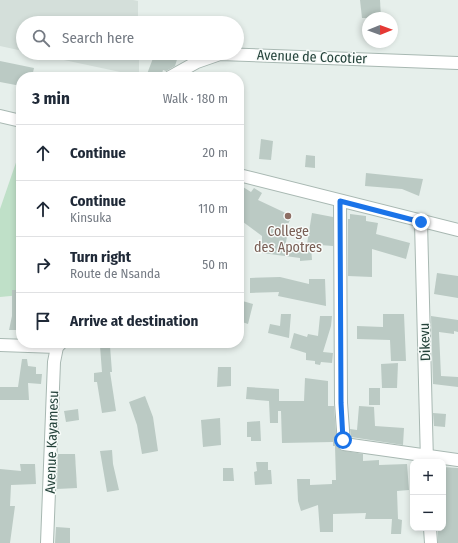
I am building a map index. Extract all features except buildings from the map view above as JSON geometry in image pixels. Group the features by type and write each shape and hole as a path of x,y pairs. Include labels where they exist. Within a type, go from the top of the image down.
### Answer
{"street":[{"name":"Avenue de Cocotier","path":"244,55 458,63"},
{"name":"Avenue de Cocotier","path":"179,72 203,60"},
{"path":"0,116 16,120"},
{"path":"244,176 421,222 458,230"},
{"path":"340,201 341,403 344,444 427,459"},
{"name":"Dikevu","path":"421,222 427,459"},
{"path":"0,345 16,345"},
{"name":"Avenue Kayamesu","path":"47,543 54,362 58,348"},
{"path":"446,460 458,460"},
{"path":"430,531 431,543"}],"shaded area":[{"path":"0,0 138,1 138,16 16,16 16,49 0,46"},
{"path":"64,60 139,60 139,72 120,72"}],"green space":[{"path":"16,163 16,295 0,297 0,209"}],"place":[{"name":"College des Apotres","path":"288,216"}],"route":[{"path":"343,440 341,403 340,201 421,222"}]}
